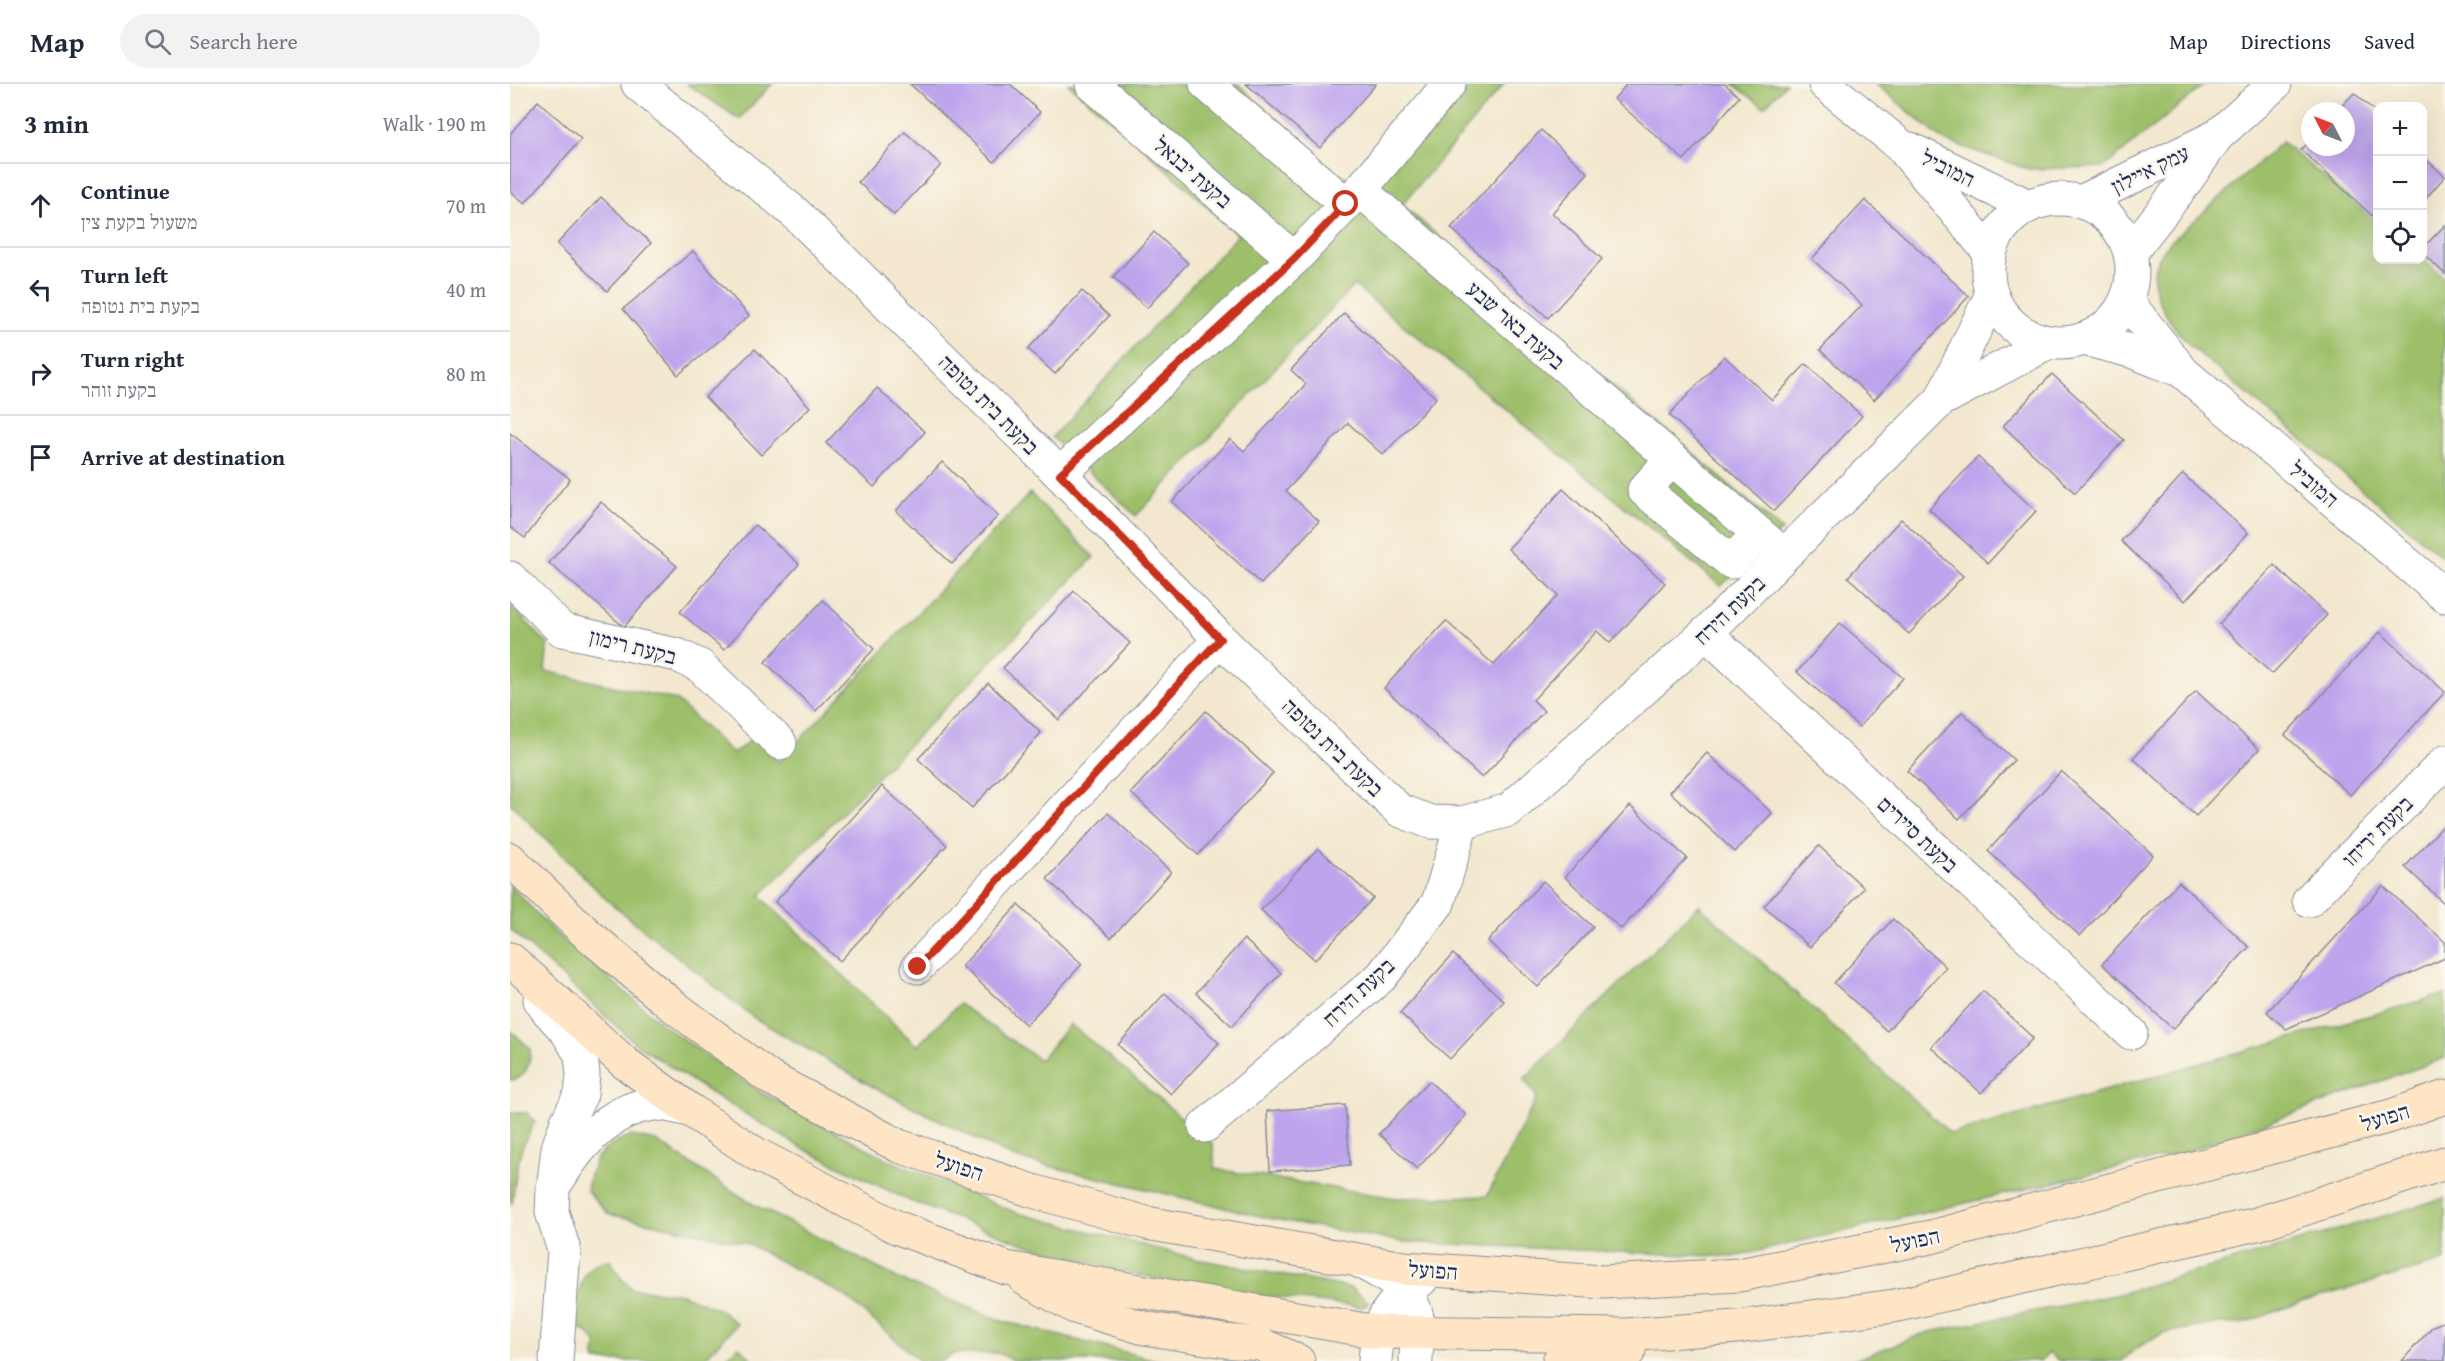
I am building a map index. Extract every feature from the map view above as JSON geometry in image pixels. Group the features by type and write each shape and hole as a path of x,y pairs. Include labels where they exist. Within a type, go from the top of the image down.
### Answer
{"main road":[{"name":"הפועל","path":"510,859 585,932 668,1002 770,1078 899,1146 1036,1192 1146,1223 1404,1268 1603,1282 1739,1275 1931,1238 2391,1116 2445,1097"},
{"path":"517,966 625,1063 690,1110 756,1154 896,1227 1006,1268 1376,1347 1416,1347 1737,1327 1894,1306 2257,1224 2445,1163"},
{"path":"1006,1268 1075,1307 1144,1328 1225,1341 1260,1344 1299,1361"},
{"path":"1559,1361 1639,1350 1737,1327"}],"street":[{"name":"בקעת יבנאל","path":"1092,84 1294,259"},
{"path":"1206,84 1353,197"},
{"path":"1060,474 1294,259 1353,197 1449,84"},
{"name":"המוביל","path":"1825,84 1900,145 1990,253"},
{"name":"עמק איילון","path":"2130,253 2183,185 2217,136 2275,84"},
{"name":"בקעת בית נטופה","path":"657,89 795,213 1060,474 1220,639 1400,810 1430,822 1462,824 1509,810"},
{"name":"עמק איילון","path":"2083,201 2217,136"},
{"name":"המוביל","path":"1900,145 2028,207"},
{"name":"בקעת באר שבע","path":"1353,197 1672,459 1784,555"},
{"path":"2064,198 2083,201 2104,213 2121,231 2130,253 2132,277 2126,300 2116,316 2102,330 2084,339 2073,342 2050,342 2030,337 2014,326 2001,311 1992,294 1988,274 1990,253 1998,234 2011,218 2028,207 2045,200 2064,198"},
{"name":"בקעת הירח","path":"1941,400 1992,294"},
{"name":"המוביל","path":"2126,300 2183,372 2445,596"},
{"name":"המוביל","path":"2084,339 2131,351 2183,372"},
{"name":"בקעת הירח","path":"1509,810 1706,633 1941,400 2050,342"},
{"name":"בקעת רימון","path":"510,578 562,630 677,656 700,666 780,743"},
{"name":"בקעת סיירים","path":"1706,633 2131,1033"},
{"path":"918,967 1220,639"},
{"name":"בקעת יריחו","path":"2309,900 2445,762"},
{"name":"בקעת הירח","path":"1206,1126 1381,977 1438,903 1462,824"},
{"path":"517,966 547,1010 567,1032 581,1055 583,1075 581,1094 567,1122 558,1148 553,1190 552,1212 564,1250 556,1361"},
{"path":"553,1190 567,1165 600,1126 623,1113 654,1104 690,1110"},
{"path":"1357,1260 1389,1277 1405,1293 1416,1313 1416,1347"},
{"path":"1376,1347 1385,1313 1425,1277 1440,1270"}],"green space":[{"path":"687,84 772,84 739,119"},
{"path":"1068,84 1238,84 1337,174 1352,178 1434,84 1504,84 1402,205 1782,530 1721,586 1354,285 1136,516 1052,437 1238,235 1137,142"},
{"path":"1733,84 1786,84 1764,107"},
{"path":"1876,84 2206,84 2104,167 2028,169 1943,140"},
{"path":"2282,142 2373,219 2373,264 2427,263 2445,278 2445,559 2191,347 2170,321 2155,290 2155,267 2166,246"},
{"path":"1030,493 1094,557 760,896 917,1046 959,1004 1040,1060 1070,1024 1213,1144 1215,1169 1396,1198 1487,1196 1537,1097 1524,1079 1699,905 1951,1134 2445,994 2445,1058 2186,1152 1733,1257 1403,1242 1268,1218 1015,1158 875,1088 754,1018 608,901 510,803 510,605 548,644 545,671 676,700 733,754 753,738 779,762"},
{"path":"510,885 553,931 666,1027 762,1093 889,1160 1017,1213 1197,1259 1351,1288 1370,1303 1363,1307 1219,1291 1133,1274 1026,1245 910,1201 802,1148 637,1045 510,929"},
{"path":"510,1030 530,1048 530,1053 527,1069 520,1077 510,1080"},
{"path":"510,1113 528,1113 535,1121 522,1148 512,1205 510,1198"},
{"path":"632,1136 656,1141 751,1203 905,1282 1002,1321 1159,1361 1014,1361 999,1353 953,1354 942,1361 920,1361 844,1295 746,1243 608,1214 587,1191 591,1170 599,1155 605,1150"},
{"path":"2445,1198 2445,1261 2301,1302 2241,1324 2216,1324 2163,1333 2135,1349 2122,1361 2059,1361 2049,1353 2041,1361 1852,1361 1925,1333 2119,1294"},
{"path":"610,1260 621,1278 632,1289 682,1294 722,1311 737,1324 702,1361 595,1361 596,1342 585,1331 577,1328 577,1303 581,1284 590,1269 597,1263"},
{"path":"738,1346 754,1361 724,1361"}],"building":[{"path":"910,84 1010,84 1040,112 994,162"},
{"path":"1246,84 1376,84 1320,148"},
{"path":"1627,84 1725,84 1739,97 1684,160 1614,99"},
{"path":"2354,93 2373,110 2373,216 2308,156 2355,156 2355,102 2346,102"},
{"path":"538,101 581,139 525,203 510,191 510,134"},
{"path":"1541,130 1588,173 1552,213 1602,259 1548,318 1451,228"},
{"path":"905,132 941,165 894,215 858,182"},
{"path":"2427,160 2445,176 2427,197"},
{"path":"601,197 651,243 607,291 557,244"},
{"path":"1865,200 1969,296 1874,400 1820,350 1862,305 1812,259"},
{"path":"2445,225 2445,274 2427,258 2427,244"},
{"path":"1154,232 1188,263 1147,308 1113,277"},
{"path":"693,251 749,316 678,375 623,309"},
{"path":"1082,291 1109,316 1055,374 1028,349"},
{"path":"1344,313 1436,398 1383,455 1348,423 1286,491 1319,521 1261,584 1172,502 1230,439 1244,451 1306,384 1291,370"},
{"path":"755,349 810,407 761,455 705,397"},
{"path":"1724,356 1772,400 1806,364 1862,416 1774,511 1669,415"},
{"path":"2052,374 2124,440 2075,493 2003,426"},
{"path":"877,388 925,432 874,487 826,443"},
{"path":"510,433 570,479 525,538 510,527"},
{"path":"1978,457 2036,511 1988,563 1929,509"},
{"path":"942,462 998,516 952,564 896,511"},
{"path":"2183,474 2248,533 2185,601 2121,541"},
{"path":"1563,489 1665,583 1610,643 1597,631 1533,700 1544,711 1482,778 1384,688 1446,621 1494,665 1558,595 1508,549"},
{"path":"601,502 677,566 624,627 549,563"},
{"path":"1901,519 1963,576 1909,634 1848,577"},
{"path":"755,525 799,564 724,650 680,612"},
{"path":"2274,565 2327,615 2272,674 2219,624"},
{"path":"1074,591 1130,643 1059,720 1003,668"},
{"path":"823,600 874,649 816,711 765,662"},
{"path":"1840,623 1903,678 1859,727 1797,672"},
{"path":"2380,632 2445,692 2350,795 2285,735"},
{"path":"988,683 1041,733 972,808 918,759"},
{"path":"2196,691 2259,749 2196,816 2133,758"},
{"path":"1206,711 1273,773 1198,855 1131,793"},
{"path":"1962,712 2014,760 1959,819 1907,771"},
{"path":"1707,753 1772,813 1735,852 1670,792"},
{"path":"2061,771 2153,855 2080,936 1988,851"},
{"path":"882,786 947,845 840,961 775,902"},
{"path":"1630,806 1687,858 1621,929 1565,877"},
{"path":"1108,813 1171,872 1111,938 1047,879"},
{"path":"2445,824 2445,904 2405,867"},
{"path":"1819,846 1864,888 1810,947 1764,906"},
{"path":"1318,848 1373,898 1315,960 1261,910"},
{"path":"1543,881 1593,927 1538,987 1488,941"},
{"path":"2179,882 2249,947 2173,1029 2102,964"},
{"path":"2383,886 2445,942 2445,958 2286,1029 2267,1012"},
{"path":"1018,905 1082,964 1026,1025 962,966"},
{"path":"1893,919 1946,967 1887,1031 1834,983"},
{"path":"1244,939 1281,973 1232,1026 1196,993"},
{"path":"1453,954 1504,1001 1450,1059 1400,1013"},
{"path":"1983,991 2033,1038 1981,1093 1931,1047"},
{"path":"1165,993 1219,1043 1171,1094 1118,1045"},
{"path":"1429,1081 1466,1115 1417,1169 1379,1134"},
{"path":"1345,1105 1350,1165 1270,1171 1267,1111"},
{"path":"2445,1321 2445,1361 2402,1361 2433,1326"}],"route":[{"path":"918,967 1220,639 1060,474 1294,259 1346,204"}]}
